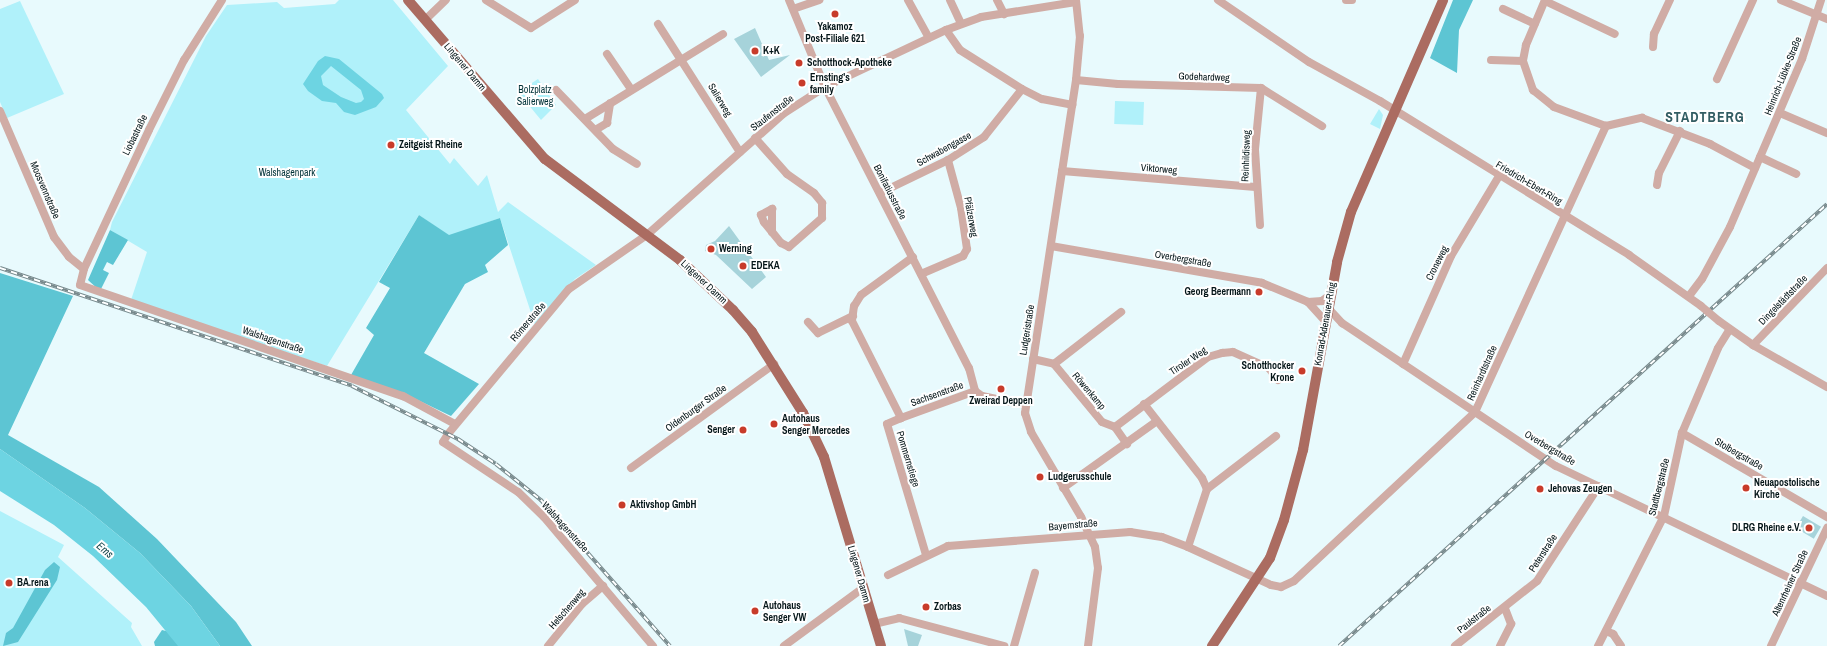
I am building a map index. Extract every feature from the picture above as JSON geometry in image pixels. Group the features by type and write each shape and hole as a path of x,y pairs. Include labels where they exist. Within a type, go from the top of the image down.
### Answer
{"main road":[{"name":"Lingener Damm","path":"408,0 545,158 577,185 648,234 733,310 774,364 803,413 824,457 881,646"},
{"name":"Konrad-Adenauer-Ring","path":"1212,646 1258,579 1270,558 1295,484 1330,295 1351,212 1443,0"}],"street":[{"name":"Liobastraße","path":"80,285 84,268 149,130 184,60 222,0"},
{"path":"425,20 446,0"},
{"path":"486,0 531,28 575,0"},
{"name":"Bonifatiusstraße","path":"789,0 825,87 969,368 975,391"},
{"path":"793,9 819,0"},
{"path":"908,0 928,38"},
{"path":"950,0 961,24"},
{"path":"998,0 1004,14"},
{"name":"Friedrich-Ebert-Ring","path":"1218,0 1309,62 1394,110 1564,215 1689,296 1719,321 1753,345 1827,388"},
{"path":"1346,0 1352,0"},
{"path":"1653,47 1654,34 1670,0"},
{"path":"1717,79 1753,0"},
{"path":"1781,0 1827,20"},
{"name":"Heinrich-Lübke-Straße","path":"1689,296 1702,279 1730,227 1780,113 1821,0"},
{"name":"Staufenstraße","path":"648,234 783,114 825,87 961,24 1048,3 1076,1"},
{"name":"Ludgeristraße","path":"1076,1 1080,36 1076,80 1026,405 1031,432 1090,533 1098,568 1088,646"},
{"path":"1615,34 1545,1 1535,24 1523,61 1533,90 1554,107 1606,126 1642,118 1680,131 1755,168"},
{"path":"1503,9 1535,24"},
{"name":"Salierweg","path":"658,24 683,58 740,152"},
{"path":"946,30 960,50 1022,89 1042,99 1072,106"},
{"path":"585,120 631,89 723,34"},
{"path":"607,54 631,89"},
{"path":"1491,60 1523,61"},
{"name":"Godehardweg","path":"1076,80 1116,84 1261,88"},
{"path":"1261,88 1322,126"},
{"name":"Reinhildisweg","path":"1260,224 1255,187 1255,149 1261,88"},
{"name":"Schwabengasse","path":"880,193 948,160 984,138 1022,89"},
{"path":"556,90 585,120 597,129 613,149 637,164"},
{"path":"597,129 607,123 610,103"},
{"name":"Moosvennstraße","path":"0,111 54,237 69,257 84,268"},
{"path":"1780,113 1827,133"},
{"name":"Reinhardtstraße","path":"1258,579 1281,586 1294,581 1475,412 1606,126"},
{"path":"1658,185 1659,173 1680,131"},
{"path":"756,138 787,174 814,193 822,203 822,218 789,247 772,232"},
{"path":"1760,157 1796,174"},
{"name":"Pfälzerweg","path":"921,274 963,256 967,249 961,208 948,160"},
{"name":"Viktorweg","path":"1062,171 1255,187"},
{"name":"Croneweg","path":"1403,364 1451,256 1499,176"},
{"name":"Römerstraße","path":"443,442 455,424 569,289 648,234"},
{"name":"Overbergstraße","path":"1050,246 1262,283 1308,302 1324,326"},
{"path":"808,322 818,333 853,316 854,306 861,295 913,257"},
{"name":"Dingelstädtstraße","path":"1753,345 1827,268"},
{"name":"Walshagenstraße","path":"80,285 403,396 455,424"},
{"path":"1308,302 1322,301 1330,295"},
{"name":"Overbergstraße","path":"1328,308 1342,323 1556,466 1802,582 1827,596"},
{"path":"1033,359 1054,364 1121,312"},
{"name":"Pommernstiege","path":"853,316 858,334 902,418 887,424 926,555"},
{"path":"1324,326 1342,323"},
{"name":"Stadtbergstraße","path":"1598,646 1664,516 1682,433 1718,348 1730,329"},
{"name":"Tiroler Weg","path":"1115,427 1208,357 1222,352 1233,352 1269,368 1278,380"},
{"name":"Oldenburger Straße","path":"631,468 774,364"},
{"name":"Röwenkamp","path":"1054,364 1102,422 1115,427 1127,444"},
{"name":"Sachsenstraße","path":"902,418 975,391 982,396 1026,405"},
{"path":"1144,404 1207,489"},
{"path":"1064,488 1157,421"},
{"name":"Stolbergstraße","path":"1682,433 1827,517"},
{"path":"1188,546 1207,489 1276,436"},
{"name":"Walshagenstraße","path":"443,442 518,492 544,517 653,646"},
{"name":"Peterstraße","path":"1505,608 1537,581 1599,486"},
{"name":"Altenrheiner Straße","path":"1771,646 1827,528"},
{"name":"Bayernstraße","path":"888,575 926,555 948,546 1090,533 1130,532 1162,537 1188,546 1258,579"},
{"path":"1014,646 1034,573"},
{"name":"Helschenweg","path":"548,646 582,604 602,586"},
{"path":"784,646 863,588"},
{"path":"1500,646 1511,624 1505,608"},
{"name":"Paulstraße","path":"1455,646 1505,608"},
{"path":"874,624 899,618 1004,646"},
{"path":"1606,631 1613,634 1621,646"}],"green space":[{"name":"Walshagenpark","path":"339,0 393,0 448,66 406,110 450,164 454,158 478,186 487,175 498,212 508,202 596,265 575,279 535,325 500,218 449,236 419,215 327,366 131,300 147,252 110,230 112,222 206,36 227,5 277,2 284,8 335,4"},
{"path":"20,1 64,94 7,118 0,102 0,9"},
{"name":"Bolzplatz Salierweg","path":"538,79 556,105 541,120 518,92"},
{"path":"1115,101 1144,102 1143,125 1114,124"},
{"path":"1379,109 1383,115 1380,129 1370,124"},
{"path":"0,511 64,545 58,557 132,623 131,627 142,646 0,646"}],"shaded area":[{"path":"1453,0 1473,0 1459,30 1457,73 1430,58"},
{"path":"419,215 449,235 500,218 508,245 485,265 488,272 465,284 424,353 479,384 451,416 403,393 351,375 374,335 366,328 390,288 379,282"},
{"path":"110,230 128,240 113,265 107,262 103,270 109,273 100,291 88,280"},
{"path":"0,273 73,296 8,435 99,487 157,539 236,622 252,646 220,646 191,606 140,553 85,508 0,449"},
{"path":"54,562 60,567 57,580 18,642 3,646 6,633 13,628 45,570"},
{"path":"162,630 170,632 182,646 155,646 154,642"}],"water":[{"path":"325,56 339,59 382,94 384,98 376,107 355,115 344,112 336,103 322,101 308,91 303,84 318,61","holes":["331,66 361,90 364,99 361,102 356,103 341,97 323,85 321,76"]},
{"name":"Ems","path":"0,449 85,508 140,553 191,606 220,646 178,646 146,607 93,556 54,525 0,491"}],"building":[{"name":"K+K","path":"755,28 769,60 790,55 761,77 734,39"},
{"name":"EDEKA","path":"729,226 766,277 752,289 716,255 705,251 706,245 715,241"},
{"name":"DLRG Rheine e.V.","path":"1803,516 1821,527 1814,539 1796,528"},
{"path":"904,629 922,635 918,646 908,646"}],"railway":[{"path":"1339,646 1827,204"},
{"path":"0,268 352,386 458,439 496,464 541,500 670,646"}],"place":[{"name":"Yakamoz Post-Filiale 621","path":"835,14"},
{"name":"K+K","path":"755,51"},
{"name":"Schotthock-Apotheke","path":"799,63"},
{"name":"Ernsting's family","path":"802,83"},
{"name":"Zeitgeist Rheine","path":"391,145"},
{"name":"Werning","path":"711,249"},
{"name":"EDEKA","path":"743,266"},
{"name":"Georg Beermann","path":"1259,292"},
{"name":"Schotthocker Krone","path":"1302,371"},
{"name":"Zweirad Deppen","path":"1001,389"},
{"name":"Autohaus Senger Mercedes","path":"774,424"},
{"name":"Senger","path":"743,430"},
{"name":"Ludgerusschule","path":"1040,477"},
{"name":"Neuapostolische Kirche","path":"1746,488"},
{"name":"Jehovas Zeugen","path":"1540,489"},
{"name":"Aktivshop GmbH","path":"622,505"},
{"name":"DLRG Rheine e.V.","path":"1809,528"},
{"name":"BA.rena","path":"9,583"},
{"name":"Zorbas","path":"926,607"},
{"name":"Autohaus Senger VW","path":"755,611"}],"district":[{"name":"STADTBERG","path":"1705,117"}]}
